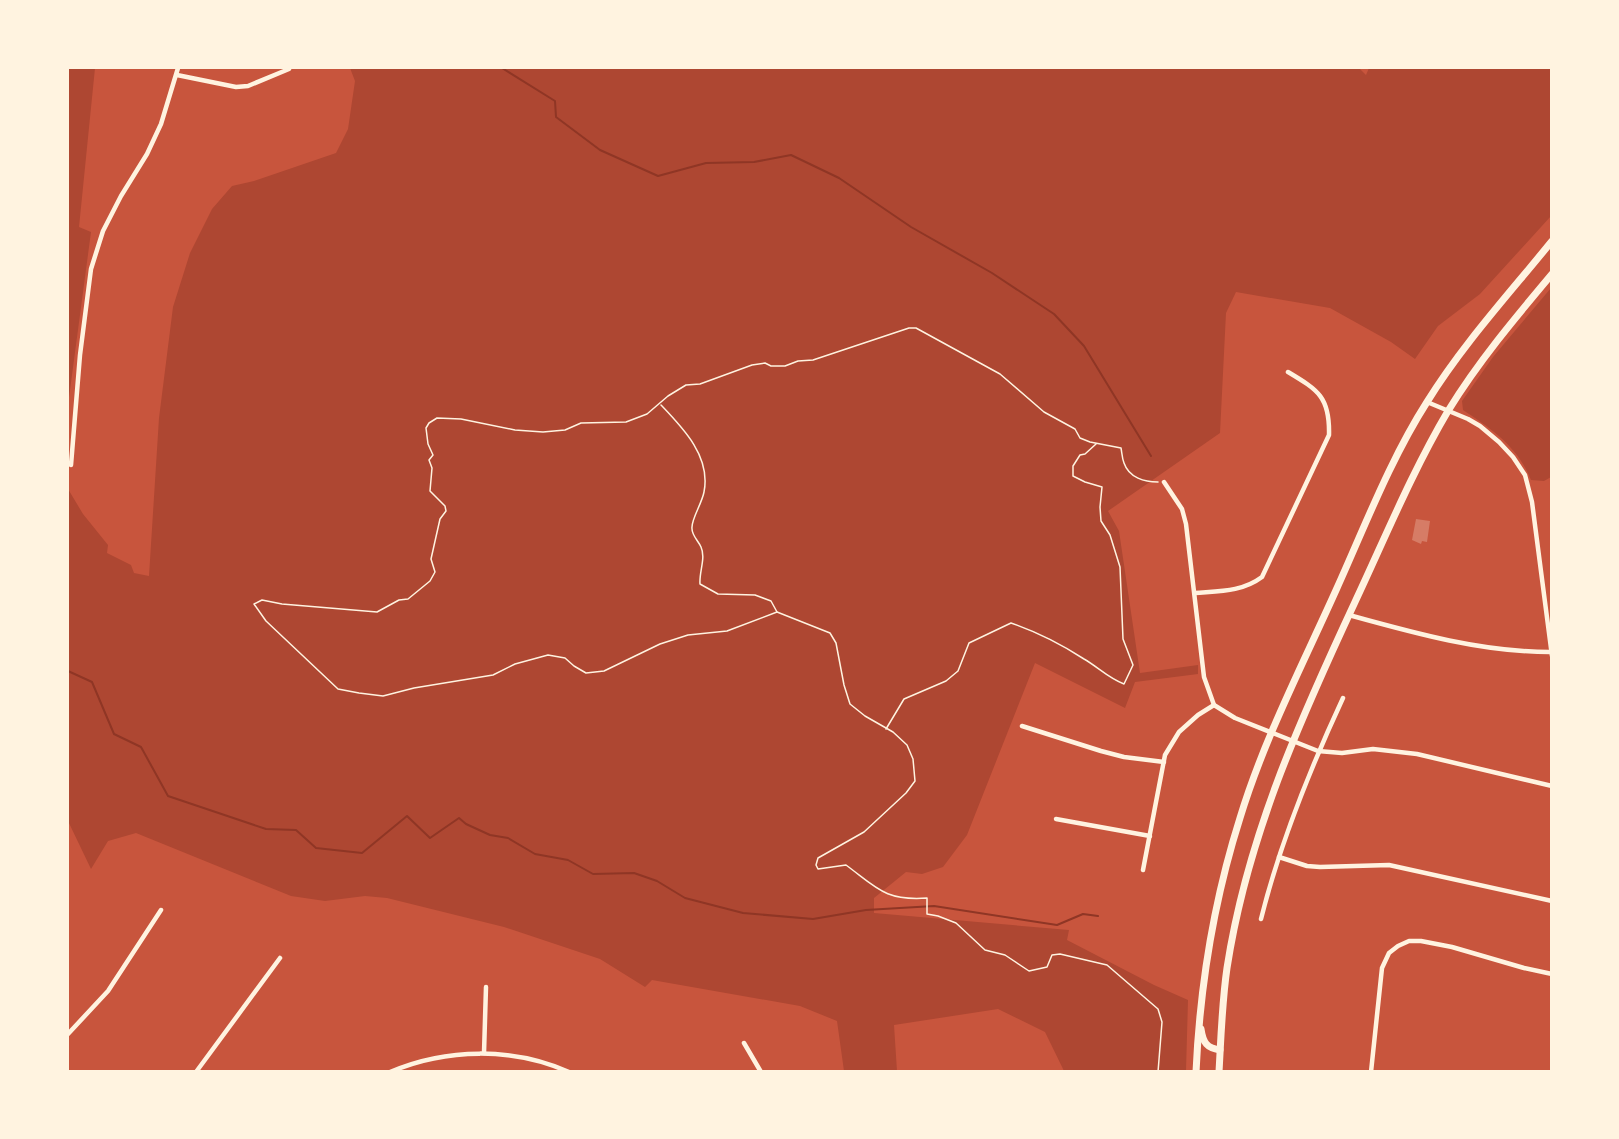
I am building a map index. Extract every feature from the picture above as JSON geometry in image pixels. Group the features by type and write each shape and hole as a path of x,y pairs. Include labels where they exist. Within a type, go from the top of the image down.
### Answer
{"main road":[{"path":"1196,1071 1202,991 1216,905 1240,817 1272,732 1397,456 1427,402 1462,350 1551,242"},
{"path":"1219,1071 1227,967 1238,916 1270,799 1292,740 1417,469 1448,411 1481,361 1551,274"},
{"path":"1202,991 1201,1032 1203,1042 1212,1049 1220,1050"}],"street":[{"path":"70,465 91,269 103,231 147,154 161,124 178,68"},
{"path":"177,75 236,87 248,86 289,69"},
{"path":"1195,592 1237,590 1253,584 1262,577 1329,435 1329,420 1323,400 1313,387 1288,372"},
{"path":"1349,615 1416,633 1491,647 1551,654 1532,502 1525,475 1513,457 1480,426 1427,402"},
{"path":"1162,482 1182,509 1186,524 1204,677 1214,705 1235,718 1318,751 1342,753 1373,749 1417,754 1551,786"},
{"path":"1260,919 1279,857 1318,751 1343,698"},
{"path":"1143,870 1165,755 1179,732 1198,715 1214,705"},
{"path":"1022,726 1124,757 1164,762"},
{"path":"1056,819 1150,836"},
{"path":"1279,857 1307,866 1320,867 1389,865 1551,901"},
{"path":"68,1035 108,991 161,910"},
{"path":"1371,1071 1382,968 1389,953 1398,946 1409,941 1438,944 1551,974"},
{"path":"196,1071 280,958"},
{"path":"484,1053 486,987"},
{"path":"744,1043 761,1071"},
{"path":"390,1071 423,1060 455,1054 484,1053 541,1062 569,1071"}],"path":[{"path":"777,612 728,631 688,635 660,645 604,671 586,673 565,658 548,655 515,664 493,675 414,688 383,696 338,689 266,621 254,604 262,600 282,604 377,612 399,600 408,599 430,581 435,572 431,559 440,519 446,511 445,506 430,491 432,468 429,460 433,455 428,444 426,428 437,418 461,419 515,430 543,432 565,430 581,423 626,423 647,414 668,396 686,386 700,384 752,365 765,363 771,366 785,366 798,361 813,360 909,328 928,334 972,361 1000,374 1044,412 1075,429 1080,438 1121,448 1123,462 1136,477 1146,482 1162,482"},
{"path":"660,404 699,452 704,468 705,490 692,526 695,539 702,548 700,584 718,594 748,594 771,601 777,612 830,633 836,643 850,704 865,716 893,732 907,745 913,759 915,781 906,793 864,832 818,858 816,865 818,869 846,865 886,895 907,900 927,898 927,914 956,923 985,950 1005,955 1029,971 1047,967 1052,955 1059,954 1107,965 1158,1010 1162,1022 1158,1071"},
{"path":"886,729 904,699 946,681 958,671 969,643 1011,623 1036,631 1086,660 1109,678 1124,684 1133,665 1123,639 1120,567 1110,535 1101,521 1102,487 1073,476 1073,466 1080,455 1085,454 1096,443"}],"shaded area":[{"path":"68,68 95,68 79,227 91,232 68,405"},
{"path":"350,68 1359,68 1366,75 1369,68 1551,68 1551,216 1480,294 1438,326 1415,359 1391,342 1330,308 1236,292 1226,313 1220,433 1108,511 1119,531 1140,673 1198,665 1198,674 1135,682 1125,708 1035,663 967,835 943,867 922,874 906,872 874,898 874,913 1069,930 1067,940 1188,1000 1186,1071 1064,1071 1045,1032 998,1009 894,1025 897,1071 844,1071 837,1021 800,1006 652,980 645,987 600,959 504,927 387,898 365,896 325,901 291,896 136,833 108,841 91,869 68,821 68,489 83,514 108,545 107,553 131,565 134,573 149,576 159,418 173,307 190,253 212,209 232,186 254,181 336,153 348,129 355,81"},
{"path":"1551,288 1551,477 1544,481 1531,480 1526,468 1511,448 1484,424 1463,410 1462,401 1493,357"}],"building":[{"path":"1416,519 1430,521 1427,542 1422,541 1421,544 1412,540"}],"waterway":[{"path":"502,68 555,101 556,117 600,150 658,176 706,163 754,162 791,155 839,178 911,227 992,273 1054,314 1084,346 1151,456"},
{"path":"68,671 92,682 114,734 141,747 168,796 266,829 296,830 316,848 362,853 407,816 430,838 459,818 466,824 490,835 508,838 535,854 568,860 593,874 634,873 657,881 685,898 743,913 813,919 866,910 934,906 1057,925 1083,914 1098,916"}]}
